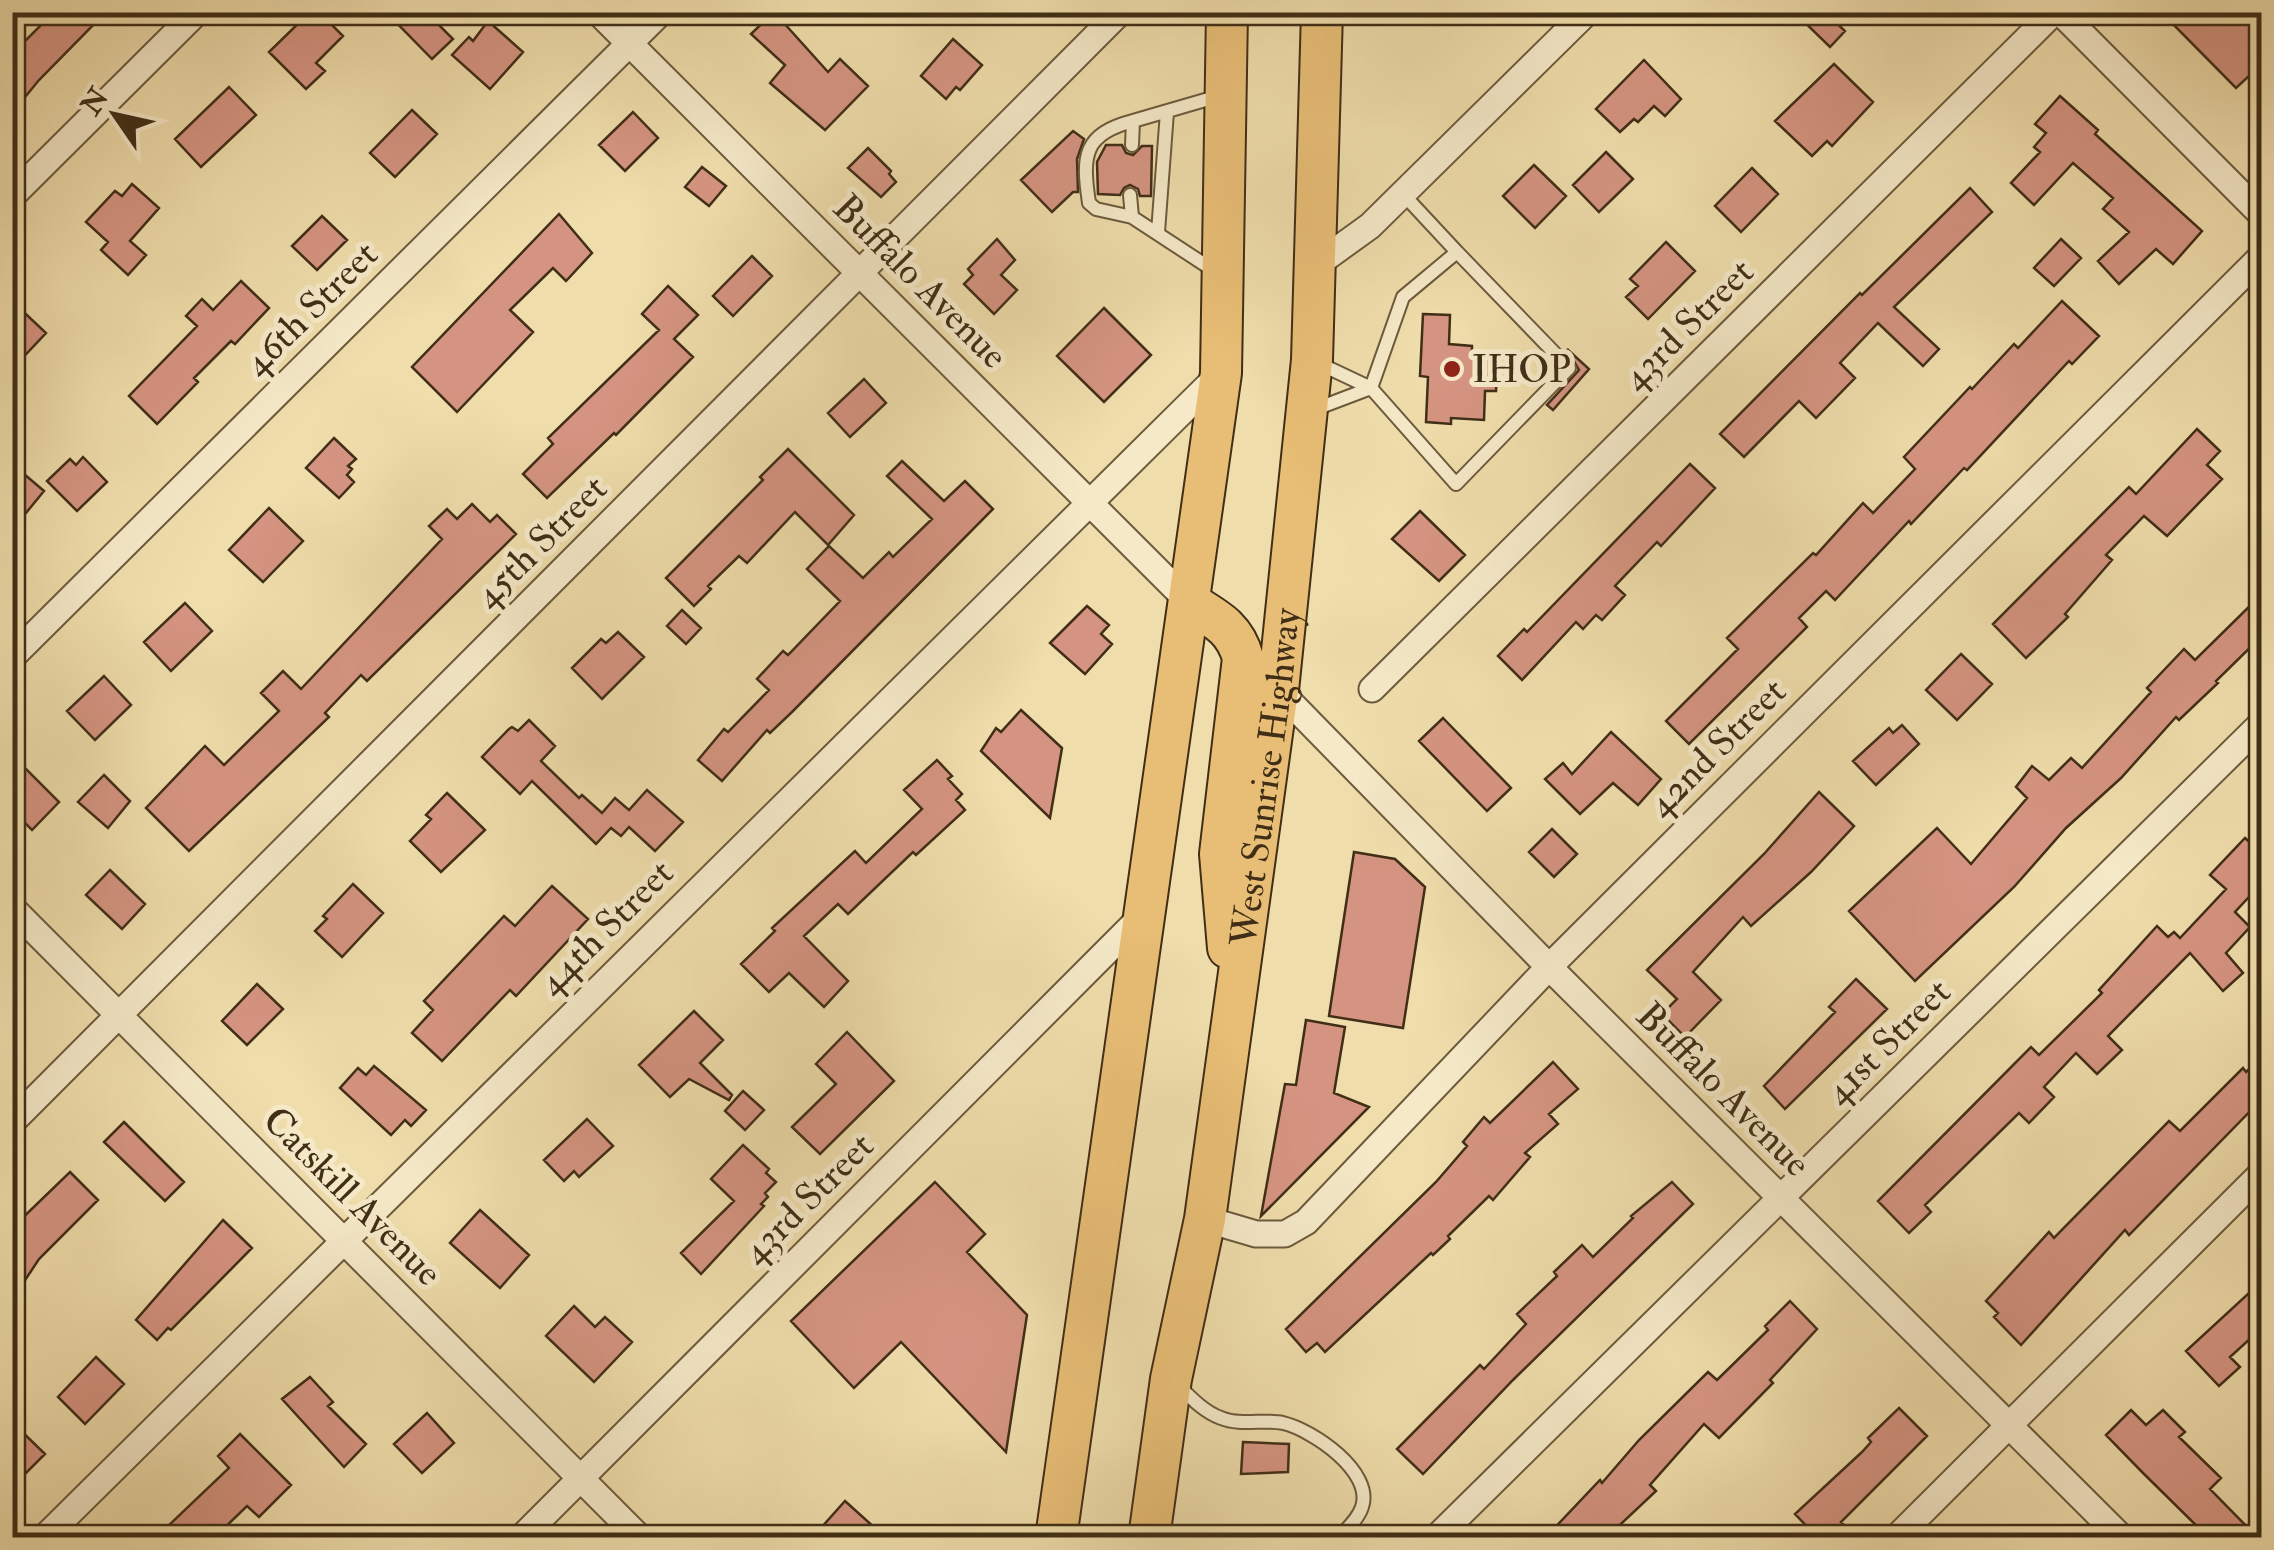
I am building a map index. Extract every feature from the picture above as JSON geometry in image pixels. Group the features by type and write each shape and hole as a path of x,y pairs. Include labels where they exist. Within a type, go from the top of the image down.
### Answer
{"highway":[{"path":"1060,1526 1221,373 1227,12"},
{"name":"West Sunrise Highway","path":"1149,1538 1171,1379 1205,1219 1278,690 1312,360 1322,12"},
{"path":"1190,602 1227,626 1238,639 1243,658 1220,854 1234,1021"}],"street":[{"path":"12,196 197,12"},
{"name":"Buffalo Avenue","path":"598,12 1190,602"},
{"name":"46th Street","path":"12,657 661,12"},
{"name":"45th Street","path":"12,1122 1120,12"},
{"path":"1316,266 1370,226 1588,12"},
{"path":"2057,12 2262,215"},
{"name":"43rd Street","path":"1372,689 2057,12"},
{"name":"42nd Street","path":"1205,1219 1256,1234 1286,1234 1306,1222 1548,967 2262,256"},
{"name":"44th Street","path":"44,1538 1221,373"},
{"name":"Buffalo Avenue","path":"1278,690 1548,967 2122,1538"},
{"name":"41st Street","path":"1436,1538 2262,723"},
{"name":"Catskill Avenue","path":"12,908 640,1538"},
{"name":"43rd Street","path":"521,1538 1146,911"},
{"path":"1896,1538 2262,1173"}],"lane":[{"path":"1223,276 1132,218 1096,209 1089,203 1086,185 1088,151 1097,135 1108,128 1226,94"},
{"path":"1158,232 1166,112"},
{"path":"1132,146 1133,121"},
{"path":"1312,360 1371,388 1456,484 1569,368 1403,194"},
{"path":"1130,195 1132,218"},
{"path":"1371,388 1403,297 1457,252"},
{"path":"1306,412 1371,388"},
{"path":"1171,1379 1217,1416 1286,1424 1314,1436 1343,1458 1358,1477 1364,1503 1338,1538"}],"building":[{"path":"54,12 106,12 12,113 12,54"},
{"path":"310,12 319,12 343,36 316,63 325,71 306,89 269,52"},
{"path":"386,12 426,12 453,39 432,59"},
{"path":"774,12 828,72 840,59 868,86 825,130 770,83 785,65 751,34"},
{"path":"1794,12 1825,12 1845,31 1830,47"},
{"path":"2161,12 2249,12 2262,26 2262,64 2236,88"},
{"path":"488,21 523,52 490,89 452,55 469,37 473,41"},
{"path":"953,39 982,65 960,90 956,87 946,99 921,76"},
{"path":"1644,60 1681,99 1665,116 1654,106 1620,132 1596,109"},
{"path":"1834,64 1873,102 1832,146 1827,141 1812,156 1775,121"},
{"path":"229,87 256,115 201,167 175,139"},
{"path":"2060,96 2098,130 2095,134 2202,231 2173,264 2156,249 2119,284 2098,261 2129,232 2103,209 2113,198 2073,163 2034,205 2011,183 2040,152 2034,147 2046,133 2035,124"},
{"path":"412,110 437,134 395,177 370,153"},
{"path":"633,112 658,138 625,171 599,145"},
{"path":"1073,131 1084,139 1077,159 1078,192 1073,192 1052,212 1021,180"},
{"path":"1106,145 1122,145 1126,153 1133,155 1142,146 1152,146 1151,196 1140,196 1138,189 1130,185 1120,195 1098,194 1097,162"},
{"path":"868,148 891,171 889,174 896,182 881,197 848,168"},
{"path":"1606,152 1633,179 1599,212 1573,185"},
{"path":"1534,165 1566,196 1535,228 1503,196"},
{"path":"702,167 726,186 709,206 685,187"},
{"path":"1752,168 1778,194 1741,232 1715,206"},
{"path":"132,184 159,208 130,241 146,255 128,275 101,250 108,242 86,222 115,191 122,196"},
{"path":"1970,188 1992,212 1894,307 1939,349 1923,366 1878,323 1840,363 1855,378 1816,418 1799,401 1744,457 1720,434"},
{"path":"559,214 592,253 566,281 553,268 510,310 533,332 457,412 412,367"},
{"path":"322,216 347,240 317,270 292,246"},
{"path":"997,239 1015,260 1001,275 1017,290 994,314 964,284 973,275 968,269"},
{"path":"2061,239 2081,258 2054,286 2034,268"},
{"path":"1666,242 1695,271 1648,319 1626,297 1638,286 1630,279"},
{"path":"752,256 772,276 733,316 713,296"},
{"path":"241,281 269,308 235,344 231,341 194,378 198,382 157,424 129,396 197,326 186,316 202,299 213,310"},
{"path":"668,286 698,315 674,339 693,357 547,498 523,474 553,444 548,438 659,330 642,314"},
{"path":"12,301 46,333 12,369"},
{"path":"2062,301 2099,336 2072,364 2069,361 1967,470 1964,468 1911,524 1909,521 1835,600 1826,591 1799,618 1807,627 1689,744 1666,721 1738,649 1727,638 1813,553 1816,555 1863,503 1873,513 1915,469 1904,457 1970,387 2014,344 2018,348"},
{"path":"1104,308 1151,355 1104,402 1057,356"},
{"path":"1423,314 1450,315 1449,344 1472,346 1472,354 1498,355 1496,391 1485,391 1484,420 1451,418 1451,424 1426,422 1428,377 1420,376"},
{"path":"1567,349 1589,369 1553,410 1547,405 1579,370"},
{"path":"864,379 886,403 850,437 828,413"},
{"path":"2197,429 2220,451 2207,465 2222,479 2167,536 2144,516 2106,555 2112,560 2065,614 2068,617 2026,658 1993,624 2129,487 2136,494"},
{"path":"334,438 356,459 348,466 352,469 347,475 354,482 339,498 306,468"},
{"path":"788,449 854,515 828,545 795,512 747,563 739,556 694,606 666,578 763,480 760,477"},
{"path":"83,457 107,482 77,511 47,481 70,459 76,465"},
{"path":"902,461 944,501 965,481 993,509 792,712 770,733 767,730 722,781 698,760 724,729 728,732 769,690 757,679 783,651 788,655 840,601 807,569 829,546 863,578 889,552 893,557 932,519 887,476"},
{"path":"1690,464 1715,488 1661,546 1657,542 1615,586 1625,595 1602,620 1596,615 1583,629 1576,622 1522,680 1498,656 1524,629 1527,632"},
{"path":"24,474 44,491 12,530 12,487"},
{"path":"472,504 490,522 497,515 516,534 367,681 361,675 325,713 329,717 189,851 146,808 205,746 224,765 279,711 261,693 283,671 301,689 442,539 429,526 447,509 457,519"},
{"path":"269,508 303,541 263,582 229,550"},
{"path":"1420,511 1465,555 1439,581 1392,539"},
{"path":"2262,594 2262,636 2179,720 2176,717 2121,778 2066,828 2014,887 1915,981 1849,911 1937,828 1971,864 2027,798 2016,787 2032,766 2049,780 2071,758 2082,768 2184,649 2195,660"},
{"path":"185,603 212,631 171,671 144,642"},
{"path":"1087,606 1109,625 1101,634 1112,644 1085,674 1050,643"},
{"path":"682,610 701,628 686,644 667,626"},
{"path":"618,632 644,657 602,699 572,668 601,639 606,643"},
{"path":"1961,654 1992,684 1957,720 1926,690"},
{"path":"104,676 131,705 95,740 67,711"},
{"path":"1021,710 1062,748 1050,818 981,751 996,728 1001,732"},
{"path":"1443,718 1511,788 1487,811 1419,741"},
{"path":"529,720 555,746 541,761 579,798 582,795 602,813 615,798 629,810 647,790 683,822 655,851 629,827 621,836 611,828 596,844 532,781 520,794 482,757 509,729 518,731"},
{"path":"1902,725 1919,744 1876,785 1853,761 1889,728 1893,733"},
{"path":"1611,732 1661,779 1638,805 1613,783 1580,814 1545,779 1563,763 1572,774"},
{"path":"12,755 59,802 32,830 12,810"},
{"path":"937,760 952,776 948,779 962,794 956,800 965,810 916,855 913,852 848,914 838,904 804,936 848,981 824,1007 789,973 769,992 741,964 775,931 772,928 855,851 866,863 922,809 904,790"},
{"path":"104,775 130,801 108,828 78,802"},
{"path":"1819,792 1854,826 1811,872 1751,926 1743,917 1693,972 1721,1000 1685,1037 1662,1014 1677,999 1647,970 1764,854"},
{"path":"447,793 485,830 441,872 410,841 431,819 426,815"},
{"path":"1552,829 1577,854 1554,877 1529,852"},
{"path":"2245,838 2262,853 2262,883 2235,912 2250,927 2226,953 2243,973 2223,991 2190,953 2108,1036 2122,1050 2097,1074 2076,1053 2044,1087 2054,1097 2029,1123 2019,1113 1925,1205 1931,1212 1909,1233 1878,1201 2031,1047 2039,1055 2102,993 2099,990 2157,926 2168,937 2174,932 2180,938 2226,889 2210,875"},
{"path":"1354,852 1395,859 1425,887 1403,1028 1329,1016"},
{"path":"110,870 145,904 122,929 86,895"},
{"path":"353,884 383,913 342,957 315,931 327,919 323,916"},
{"path":"552,886 588,919 516,996 510,990 442,1061 412,1033 433,1010 424,1001 504,916 515,926"},
{"path":"1856,979 1887,1009 1785,1109 1764,1086 1835,1012 1829,1007"},
{"path":"257,984 283,1009 247,1045 222,1021"},
{"path":"694,1011 723,1040 700,1063 732,1095 729,1100 689,1079 670,1097 639,1065"},
{"path":"1306,1020 1345,1027 1334,1093 1369,1107 1261,1216 1285,1084 1296,1085"},
{"path":"847,1032 894,1081 820,1154 792,1127 836,1084 816,1064"},
{"path":"2262,1057 2262,1099 2129,1235 2125,1230 2021,1345 1994,1317 1998,1313 1986,1301 2049,1232 2054,1238 2169,1121 2180,1131 2243,1068 2246,1072"},
{"path":"1553,1062 1578,1089 1549,1114 1558,1124 1525,1153 1530,1157 1493,1200 1489,1196 1448,1236 1450,1239 1325,1352 1317,1343 1306,1352 1286,1329 1436,1182 1467,1146 1463,1142 1484,1117 1490,1123"},
{"path":"374,1066 426,1110 411,1126 405,1120 391,1135 340,1088 358,1068 366,1075"},
{"path":"743,1091 764,1110 745,1130 725,1111"},
{"path":"587,1119 613,1146 579,1177 574,1171 564,1181 544,1160"},
{"path":"124,1122 184,1182 165,1201 104,1142"},
{"path":"743,1145 769,1169 766,1173 776,1182 765,1193 768,1197 761,1204 764,1206 701,1274 681,1253 734,1201 711,1179"},
{"path":"70,1172 98,1200 39,1259 12,1300 12,1228"},
{"path":"935,1182 985,1234 967,1252 1027,1315 1006,1452 901,1342 854,1388 791,1321"},
{"path":"1672,1182 1693,1204 1423,1474 1397,1449 1480,1365 1484,1369 1526,1324 1517,1314 1557,1276 1554,1272 1582,1245 1593,1257 1631,1216"},
{"path":"480,1210 529,1255 500,1288 450,1243"},
{"path":"223,1220 252,1248 157,1340 136,1320"},
{"path":"2262,1281 2262,1328 2230,1357 2240,1367 2219,1386 2186,1351"},
{"path":"1790,1301 1817,1329 1770,1380 1773,1383 1719,1438 1704,1424 1650,1485 1656,1491 1606,1538 1545,1538 1708,1372 1717,1380 1768,1330 1765,1326"},
{"path":"574,1306 595,1327 605,1317 632,1342 594,1382 546,1336"},
{"path":"96,1357 124,1384 85,1424 58,1397"},
{"path":"310,1377 333,1402 328,1406 366,1444 344,1467 282,1399"},
{"path":"1899,1408 1927,1436 1841,1522 1846,1527 1835,1538 1818,1538 1795,1514 1862,1452 1871,1442 1868,1438"},
{"path":"2131,1410 2146,1425 2163,1410 2185,1432 2179,1437 2221,1478 2210,1489 2258,1538 2209,1538 2143,1473 2106,1435"},
{"path":"427,1413 454,1443 422,1473 394,1444"},
{"path":"12,1422 45,1454 12,1487"},
{"path":"240,1434 291,1485 259,1517 247,1506 214,1538 179,1538 168,1526 229,1468 218,1456"},
{"path":"1243,1442 1289,1444 1288,1472 1241,1474"},
{"path":"845,1501 886,1538 812,1538"}],"place":[{"name":"IHOP","path":"1452,369"}]}
